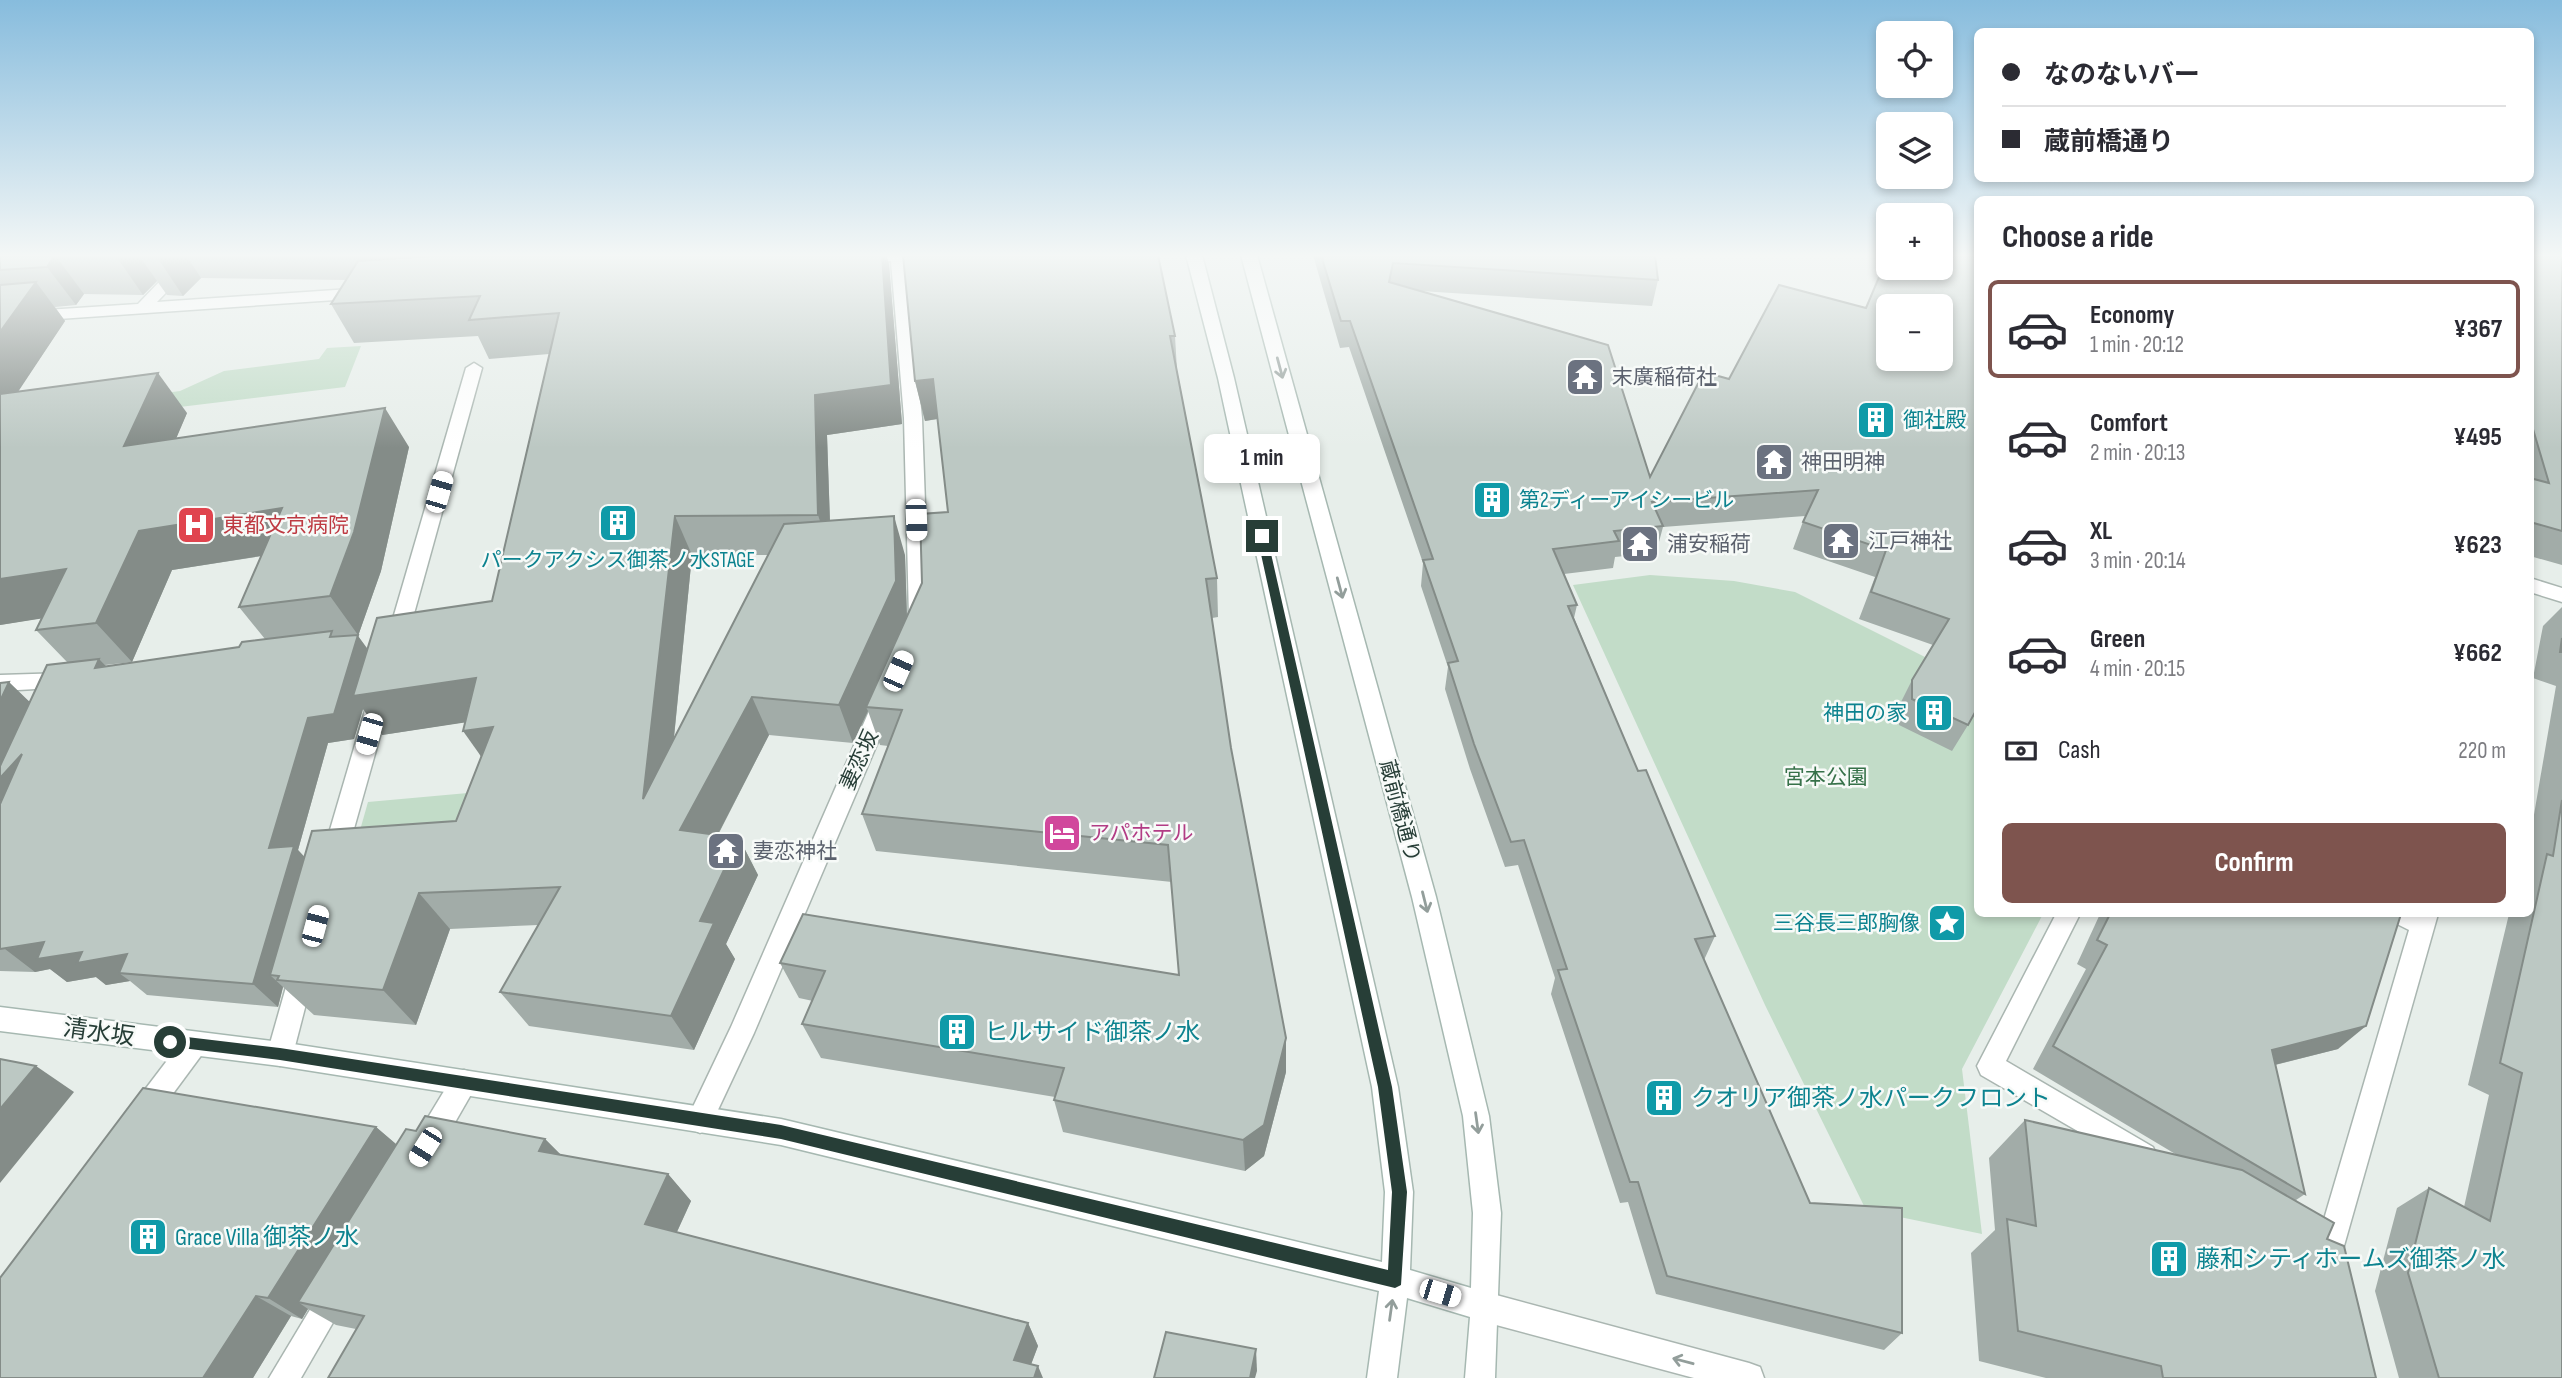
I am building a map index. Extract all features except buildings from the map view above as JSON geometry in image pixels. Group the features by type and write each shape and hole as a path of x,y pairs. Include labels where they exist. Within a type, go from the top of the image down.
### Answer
{"street":[{"path":"907,319 920,621 914,634"},
{"path":"1211,319 1385,1087 1399,1192 1395,1280 1382,1378"},
{"name":"蔵前橋通り","path":"1267,319 1424,897 1476,1116 1487,1213 1485,1307 1479,1378"},
{"path":"371,644 395,647 474,368"},
{"path":"2534,586 2562,595"},
{"path":"327,883 386,679"},
{"path":"0,683 73,680 52,706"},
{"name":"妻恋坂","path":"700,1120 892,684"},
{"path":"2065,917 1990,1066 2169,1171"},
{"path":"2299,1249 2326,1276 2416,917"},
{"path":"280,1054 309,947"},
{"name":"清水坂","path":"0,1019 280,1054 781,1132 1395,1280 1749,1378"},
{"path":"130,1129 194,1045"},
{"path":"411,1170 464,1083"},
{"path":"284,1378 348,1274"}],"green space":[{"path":"361,346 345,387 155,410 165,393 180,391 224,371 319,359 327,348"},
{"name":"宮本公園","path":"1650,575 1734,581 1795,592 1974,682 1974,917 2041,917 1962,1069 1982,1234 1866,1210 1765,1005 1573,585"},
{"path":"490,791 469,846 353,855 368,802"}],"place":[{"name":"末廣稲荷社","path":"1585,377"},
{"name":"御社殿","path":"1876,420"},
{"name":"神田明神","path":"1774,462"},
{"name":"第2ディーアイシービル","path":"1492,500"},
{"name":"パークアクシス御茶ノ水STAGE","path":"618,523"},
{"name":"東都文京病院","path":"196,525"},
{"name":"江戸神社","path":"1841,541"},
{"name":"浦安稲荷","path":"1640,544"},
{"name":"神田の家","path":"1934,713"},
{"name":"アパホテル","path":"1062,833"},
{"name":"妻恋神社","path":"726,851"},
{"name":"三谷長三郎胸像","path":"1947,923"},
{"name":"ヒルサイド御茶ノ水","path":"957,1032"},
{"name":"クオリア御茶ノ水パークフロント","path":"1664,1098"},
{"name":"Grace Villa 御茶ノ水","path":"148,1237"},
{"name":"藤和シティホームズ御茶ノ水","path":"2169,1259"}],"route":[{"path":"170,1042 280,1054 781,1132 1395,1280 1399,1192 1385,1087 1262,536"}]}
